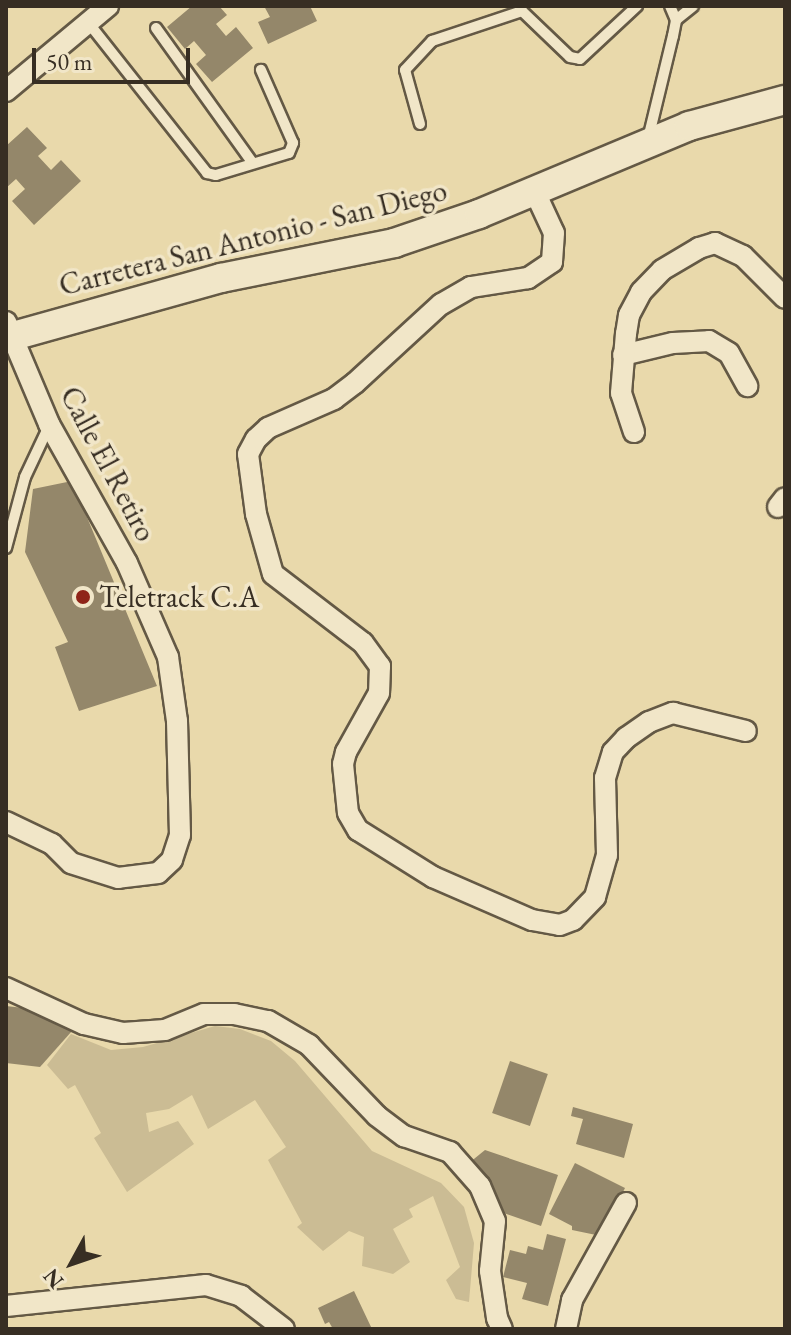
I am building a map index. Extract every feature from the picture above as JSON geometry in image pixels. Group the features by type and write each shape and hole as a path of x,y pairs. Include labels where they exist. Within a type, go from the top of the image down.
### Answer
{"street":[{"path":"6,91 108,6"},
{"name":"Carretera San Antonio - San Diego","path":"9,332 221,278 394,243 689,126 785,100"},
{"path":"534,190 554,233 552,262 528,278 471,287 441,304 355,383 334,399 268,428 256,439 248,454 256,514 273,574 363,643 380,666 379,693 346,752 343,764 348,813 358,830 433,877 532,920 560,925 573,920 595,897 607,855 605,778 613,752 626,738 649,722 673,713 746,731"},
{"path":"634,432 621,393 629,315 641,292 662,270 699,248 715,243 743,256 785,298"},
{"name":"Calle El Retiro","path":"6,822 52,844 71,863 118,878 158,873 172,860 180,835 177,721 168,657 127,563 49,424 9,332"},
{"path":"623,355 673,343 709,341 729,353 747,386"},
{"path":"6,988 84,1024 123,1033 165,1030 204,1014 234,1014 268,1021 309,1045 377,1116 404,1136 450,1152 480,1186 495,1221 490,1271 497,1318 502,1329"},
{"path":"566,1329 572,1300 626,1203"},
{"path":"6,1306 206,1285 241,1296 284,1329"}],"lane":[{"path":"420,124 405,70 432,41 522,11 570,57 580,59 637,6"},
{"path":"647,145 676,20 670,6"},
{"path":"676,20 693,6"},
{"path":"87,21 207,173 216,175 289,153 293,143 261,70"},
{"path":"156,28 252,162"},
{"path":"6,548 25,477 49,424"}],"shaded area":[{"path":"215,1026 240,1029 271,1041 295,1061 372,1151 441,1183 464,1207 474,1243 469,1302 456,1299 446,1280 460,1267 433,1196 409,1209 413,1217 393,1229 410,1262 393,1274 362,1266 364,1237 349,1231 323,1251 297,1227 302,1223 268,1160 286,1147 255,1100 208,1129 192,1095 169,1109 146,1113 149,1132 178,1121 194,1144 127,1192 94,1138 101,1133 75,1085 68,1089 47,1065 71,1034 111,1050 143,1047"}],"building":[{"path":"192,6 219,6 227,15 216,24 226,36 236,27 253,48 212,82 196,64 206,55 194,41 185,49 167,27"},
{"path":"264,6 310,6 317,21 268,44 258,22 270,17"},
{"path":"27,127 47,148 38,156 51,170 61,160 81,181 34,225 12,201 25,189 16,179 6,188 6,146"},
{"name":"Teletrack C.A","path":"72,481 157,686 79,711 55,647 68,642 25,552 33,489"},
{"path":"6,1006 50,1011 72,1031 40,1067 6,1063"},
{"path":"510,1061 548,1074 530,1126 492,1113"},
{"path":"573,1107 633,1124 624,1158 576,1144 583,1119 571,1116"},
{"path":"485,1150 558,1175 541,1226 501,1212 497,1196 469,1163"},
{"path":"575,1163 625,1188 601,1236 572,1230 572,1226 549,1214"},
{"path":"547,1234 566,1239 548,1306 522,1299 527,1283 503,1277 510,1250 526,1254 528,1246 543,1250"},
{"path":"354,1291 372,1329 333,1329 329,1322 325,1324 318,1308"}],"place":[{"name":"Teletrack C.A","path":"83,597"}]}
